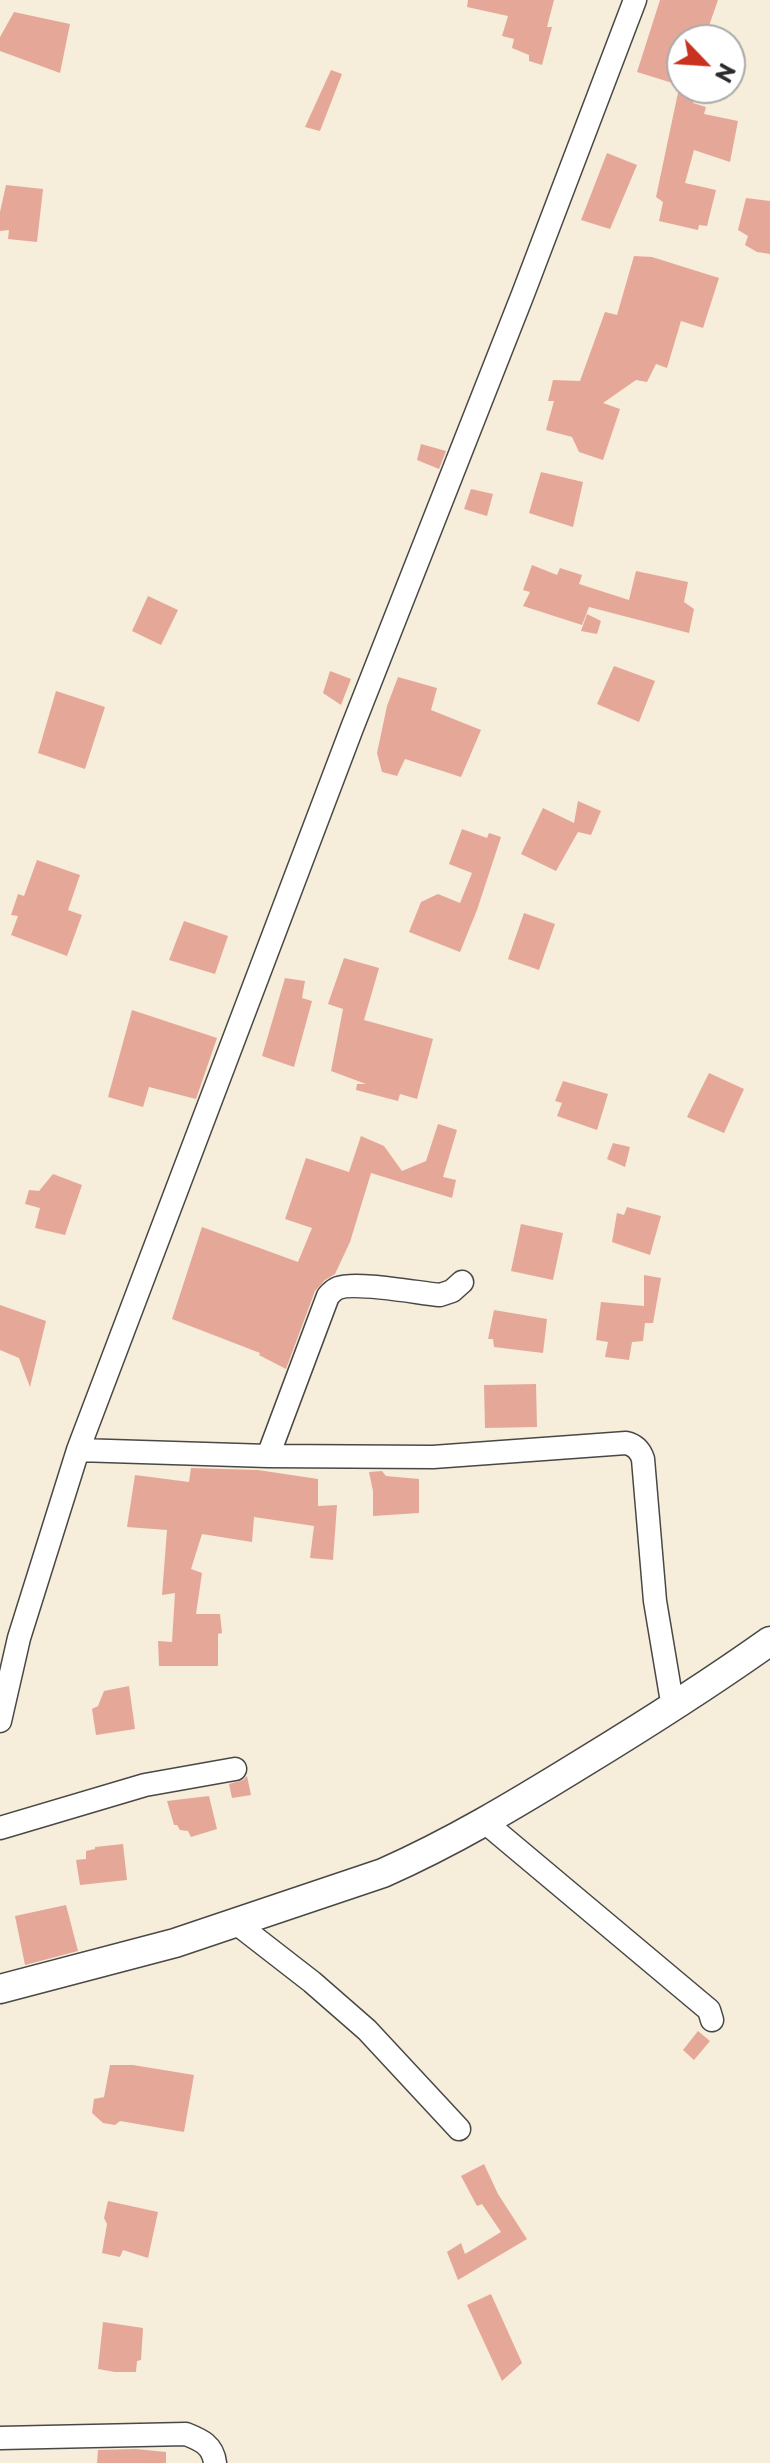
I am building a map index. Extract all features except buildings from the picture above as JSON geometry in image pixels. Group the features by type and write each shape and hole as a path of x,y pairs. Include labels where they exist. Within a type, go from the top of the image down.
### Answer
{"main road":[{"path":"0,1989 175,1943 383,1873 486,1823 673,1708 770,1641"}],"street":[{"path":"0,1721 19,1638 78,1450 352,728 541,250 635,0"},
{"path":"268,1456 328,1296 334,1290 367,1287 440,1295 452,1291 462,1282"},
{"path":"78,1450 433,1457 626,1443 637,1447 643,1459 655,1601 673,1708"},
{"path":"0,1828 145,1785 235,1769"},
{"path":"486,1823 709,2010 712,2020"},
{"path":"236,1923 367,2030 459,2129"},
{"path":"0,2438 186,2434 202,2440 213,2453 215,2463"}]}
